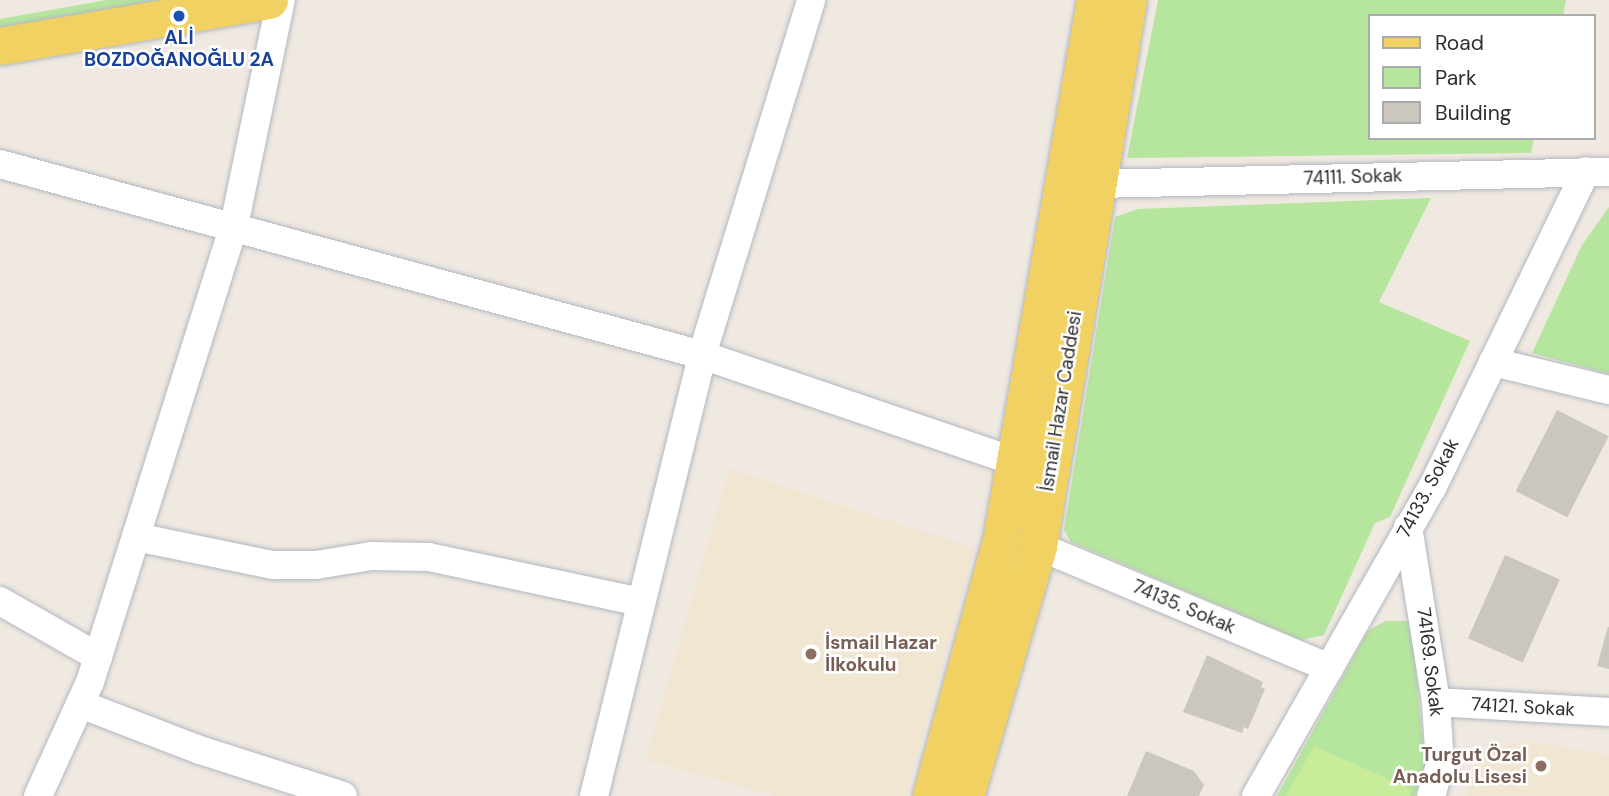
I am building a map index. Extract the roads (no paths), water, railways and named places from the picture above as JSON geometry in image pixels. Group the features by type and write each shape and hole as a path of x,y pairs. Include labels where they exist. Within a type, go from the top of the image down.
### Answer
{"main road":[{"path":"0,46 269,0"},
{"name":"İsmail Hazar Caddesi","path":"943,795 1017,462 1095,0"},
{"name":"İsmail Hazar Caddesi","path":"943,795 1038,546 1128,0"}],"street":[{"path":"38,796 80,704 98,657 234,226 281,0"},
{"path":"594,796 702,355 811,0"},
{"path":"0,164 702,355 1017,462"},
{"name":"74111. Sokak","path":"1097,184 1597,171"},
{"name":"74133. Sokak","path":"1256,796 1408,527 1493,362 1597,171"},
{"path":"1493,362 1609,390"},
{"name":"74169. Sokak","path":"1408,527 1436,702 1440,765 1431,796"},
{"path":"136,537 273,565 316,565 371,556 429,557 641,602"},
{"name":"74135. Sokak","path":"1038,546 1330,668"},
{"path":"0,601 98,657"},
{"name":"74121. Sokak","path":"1436,702 1609,712"},
{"path":"80,704 201,750 344,796"}],"place":[{"name":"ALİ BOZDOĞANOĞLU 2A","path":"179,16"},
{"name":"İsmail Hazar İlkokulu","path":"811,654"},
{"name":"Turgut Özal Anadolu Lisesi","path":"1541,766"}]}
